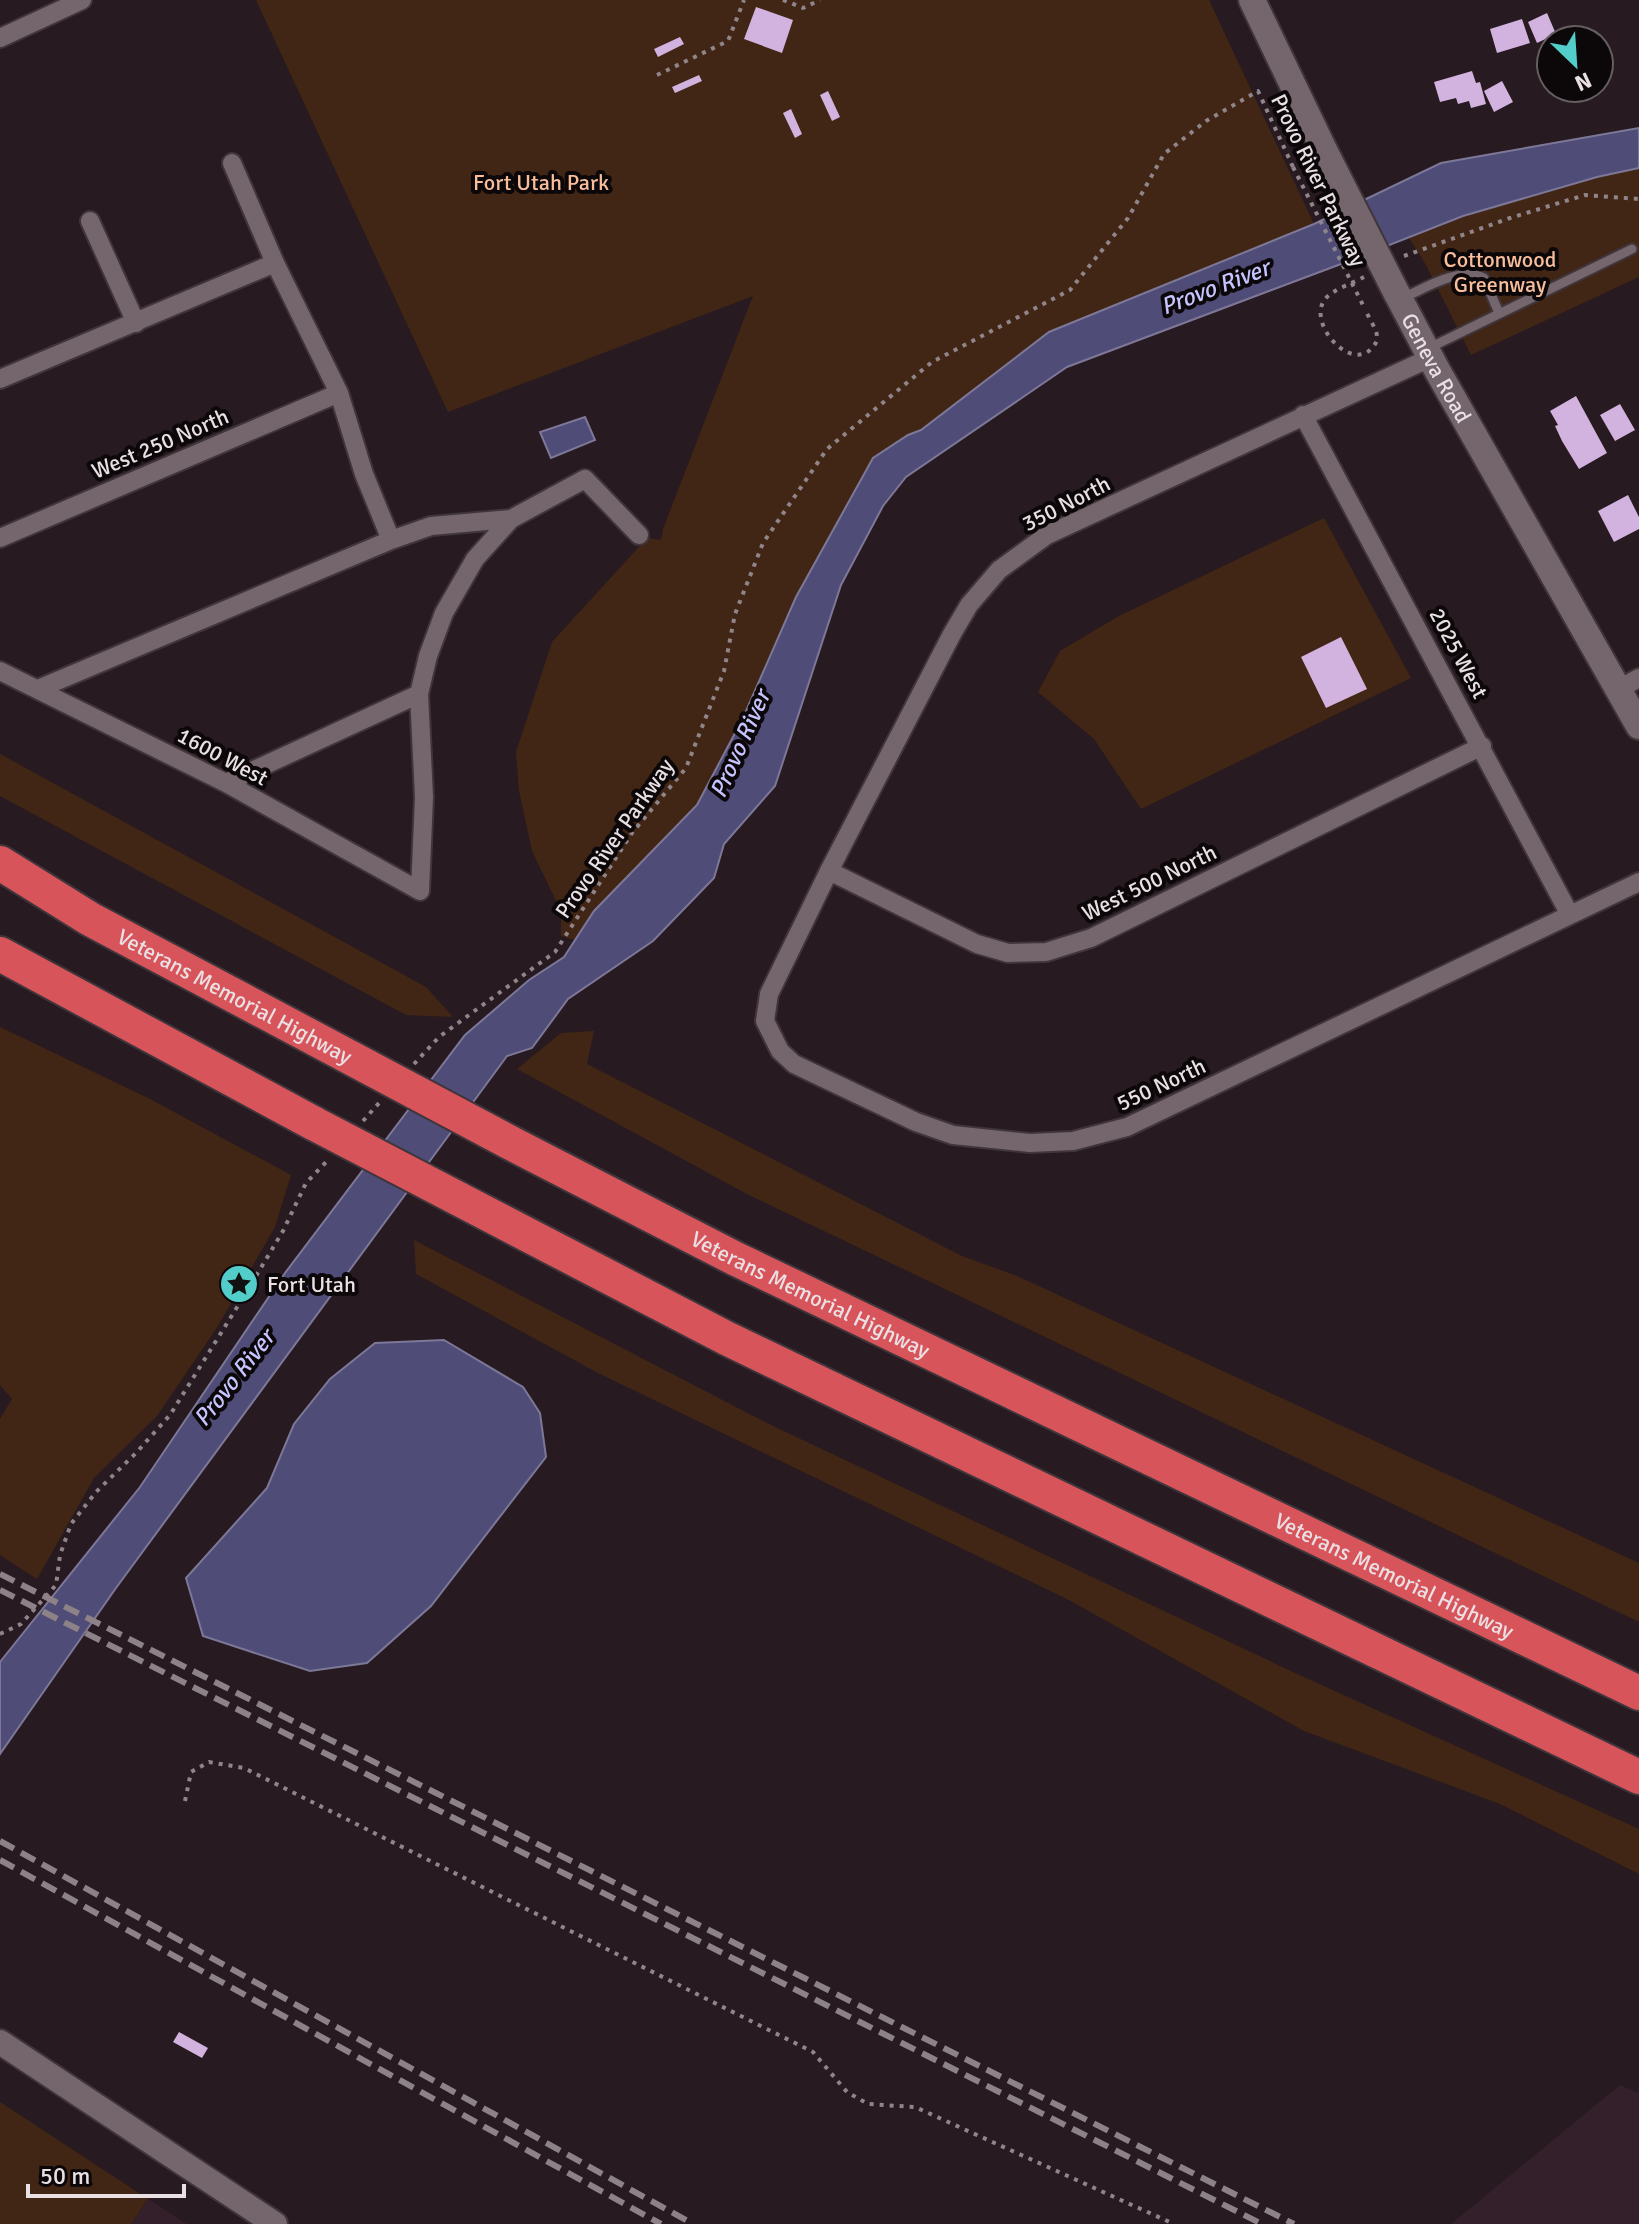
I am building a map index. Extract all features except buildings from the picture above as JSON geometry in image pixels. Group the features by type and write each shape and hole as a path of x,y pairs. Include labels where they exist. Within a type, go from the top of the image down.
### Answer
{"highway":[{"name":"Veterans Memorial Highway","path":"0,863 90,919 378,1080 507,1141 736,1259 1639,1693"},
{"path":"0,954 315,1124 726,1338 1639,1777"}],"main road":[{"name":"Geneva Road","path":"1252,0 1428,354 1629,684 1639,726"}],"street":[{"path":"0,38 82,0"},
{"path":"232,163 275,263 339,393 364,474 391,540"},
{"path":"90,221 136,323"},
{"path":"0,378 275,263"},
{"name":"350 North","path":"829,871 952,634 969,605 999,570 1047,535 1428,354"},
{"name":"West 250 North","path":"0,538 339,393"},
{"name":"2025 West","path":"1303,415 1570,915"},
{"path":"226,783 419,694 428,656 444,613 475,559 511,519 585,479 639,535"},
{"path":"38,689 391,540 431,526 511,519"},
{"name":"1600 West","path":"0,671 226,783 420,891 424,797 419,694"},
{"name":"West 500 North","path":"829,871 977,944 1008,953 1046,952 1091,938 1482,746"},
{"name":"550 North","path":"829,871 769,994 765,1021 780,1051 794,1064 916,1122 953,1135 1030,1143 1073,1141 1127,1127 1639,882"},
{"path":"0,2042 275,2224"}],"lane":[{"path":"1428,354 1499,313 1632,249"},
{"path":"1398,296 1451,278 1475,274 1484,278 1499,313"}],"path":[{"path":"657,75 728,41 744,0"},
{"path":"783,0 803,8 820,0"},
{"name":"Provo River Parkway","path":"408,1071 439,1037 555,952 632,833 686,768 724,671 735,614 763,543 827,449 932,362 1070,290 1128,218 1164,154 1206,121 1258,91 1365,309"},
{"path":"357,1127 378,1080"},
{"path":"0,1634 21,1624 56,1585 60,1555 71,1524 96,1492 170,1415 267,1257 306,1183 337,1150"},
{"path":"185,1801 191,1772 209,1762 244,1768 813,2052 847,2092 868,2104 915,2107 1174,2224"}],"shaded area":[{"path":"1620,2085 1639,2093 1639,2224 1451,2224"},
{"path":"148,2199 187,2224 131,2224"}],"green space":[{"name":"Fort Utah Park","path":"256,0 1209,0 1314,224 1049,332 921,430 873,458 796,597 743,718 697,805 594,911 575,940 561,936 561,911 532,851 519,791 516,752 552,642 647,538 661,540 753,296 448,412"},
{"name":"Cottonwood Greenway","path":"1639,168 1639,277 1471,355 1425,263 1409,238 1522,198"},
{"path":"1324,518 1411,678 1141,809 1094,739 1038,692 1060,651 1119,616"},
{"path":"0,754 426,987 453,1017 406,1015 0,796"},
{"path":"0,1027 150,1099 291,1175 275,1227 218,1326 157,1416 94,1478 37,1579 0,1555 0,1419 12,1399 0,1385"},
{"path":"594,1031 587,1064 962,1256 1017,1276 1639,1563 1639,1622 747,1194 517,1069 561,1033"},
{"path":"414,1240 769,1424 1295,1673 1639,1829 1639,1874 1500,1804 1304,1731 1067,1599 600,1374 416,1274"},
{"path":"0,2102 148,2199 131,2224 0,2224"}],"water":[{"name":"Provo River","path":"1639,128 1639,168 1463,216 1067,367 906,477 883,506 841,585 775,786 724,844 714,878 653,941 568,999 532,1048 507,1056 116,1588 0,1754 0,1662 140,1487 285,1273 465,1035 529,980 564,957 594,911 697,805 743,718 796,597 873,458 921,430 1049,332 1314,224 1441,163"},
{"path":"585,417 595,440 551,458 540,432"},
{"path":"444,1340 523,1387 540,1413 546,1457 431,1606 367,1663 310,1671 203,1636 186,1578 267,1488 294,1424 330,1379 375,1343"}],"railway":[{"path":"0,1574 1294,2224"},
{"path":"0,1590 1262,2224"},
{"path":"0,1841 693,2224"},
{"path":"0,1860 661,2224"}],"place":[{"name":"Fort Utah","path":"239,1284"}]}
